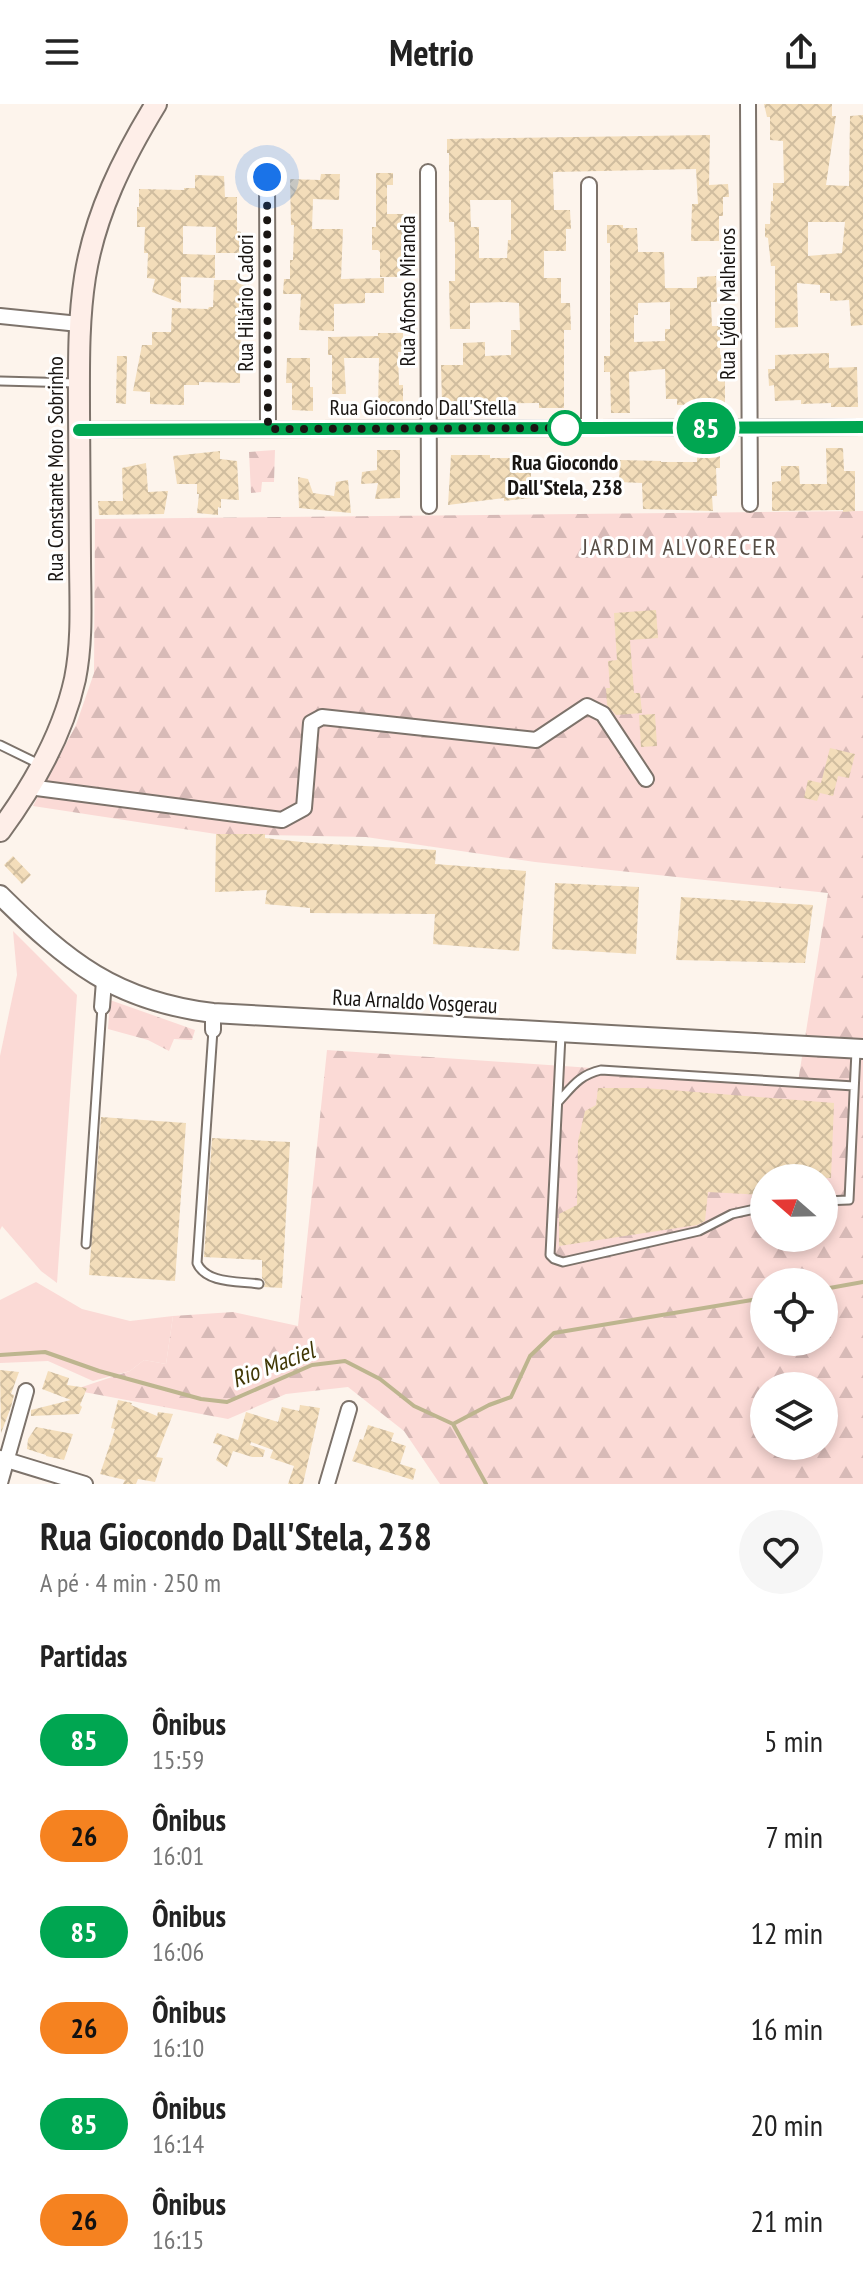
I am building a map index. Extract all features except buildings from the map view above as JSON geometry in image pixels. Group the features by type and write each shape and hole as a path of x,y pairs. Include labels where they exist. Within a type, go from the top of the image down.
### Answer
{"main road":[{"name":"Rua Constante Moro Sobrinho","path":"0,831 41,765 62,723 69,701 79,654 79,324 85,276 97,222 120,167 156,104"}],"street":[{"name":"Rua Lýdio Malheiros","path":"748,104 750,504"},
{"name":"Rua Afonso Miranda","path":"428,172 429,506"},
{"name":"Rua Hilário Cadori","path":"267,177 268,429"},
{"path":"589,185 589,428"},
{"path":"0,316 79,324"},
{"name":"Rua Giocondo Dall'Stella","path":"79,430 863,427"},
{"path":"29,787 282,820 304,808 311,723 322,717 536,740 587,706 603,714 646,779"},
{"name":"Rua Arnaldo Vosgerau","path":"0,895 44,938 104,981 213,1022 561,1033 860,1049"},
{"path":"102,1007 104,981"},
{"path":"0,1483 3,1459 26,1391"},
{"path":"327,1484 349,1409"},
{"path":"3,1459 85,1484"}],"lane":[{"path":"0,381 79,383"},
{"path":"0,745 41,765"},
{"path":"86,1244 102,1007"},
{"path":"213,1022 197,1263 211,1278 259,1284"},
{"path":"561,1033 550,1255 554,1259 563,1262 699,1231 732,1214 750,1210"},
{"path":"838,1200 849,1200 854,1086 860,1049"},
{"path":"558,1102 588,1073 601,1070 854,1086"}],"green space":[{"path":"275,450 274,482 262,482 261,492 251,493 249,452"},
{"path":"863,511 863,1484 440,1484 404,1431 348,1387 286,1394 228,1419 73,1390 130,1371 144,1360 166,1364 173,1316 233,1312 298,1326 327,1050 798,1082 828,893 535,862 366,837 216,834 33,806 76,725 94,673 95,519"},
{"path":"13,931 77,995 57,1283 41,1271 2,1226 0,1230 0,1056 17,975"},
{"path":"110,1000 195,1030 192,1040 174,1039 169,1051 148,1040 108,1029"},
{"path":"36,1282 82,1309 130,1321 173,1316 166,1364 144,1360 130,1371 93,1381 48,1361 0,1363 0,1300"}],"waterway":[{"name":"Rio Maciel","path":"838,1286 863,1282"},
{"name":"Rio Maciel","path":"453,1424 511,1397 530,1356 554,1333 750,1300"},
{"name":"Rio Maciel","path":"0,1355 45,1352 99,1371 201,1399 227,1402 312,1365 345,1361 380,1379 414,1406 453,1424 486,1484"}],"bus line":[{"name":"85","path":"79,430 863,427"}],"place":[{"name":"Rua Giocondo Dall'Stela, 238","path":"565,428"}],"district":[{"name":"JARDIM ALVORECER","path":"680,547"}],"route":[{"path":"267,177 268,429 565,428"}]}
